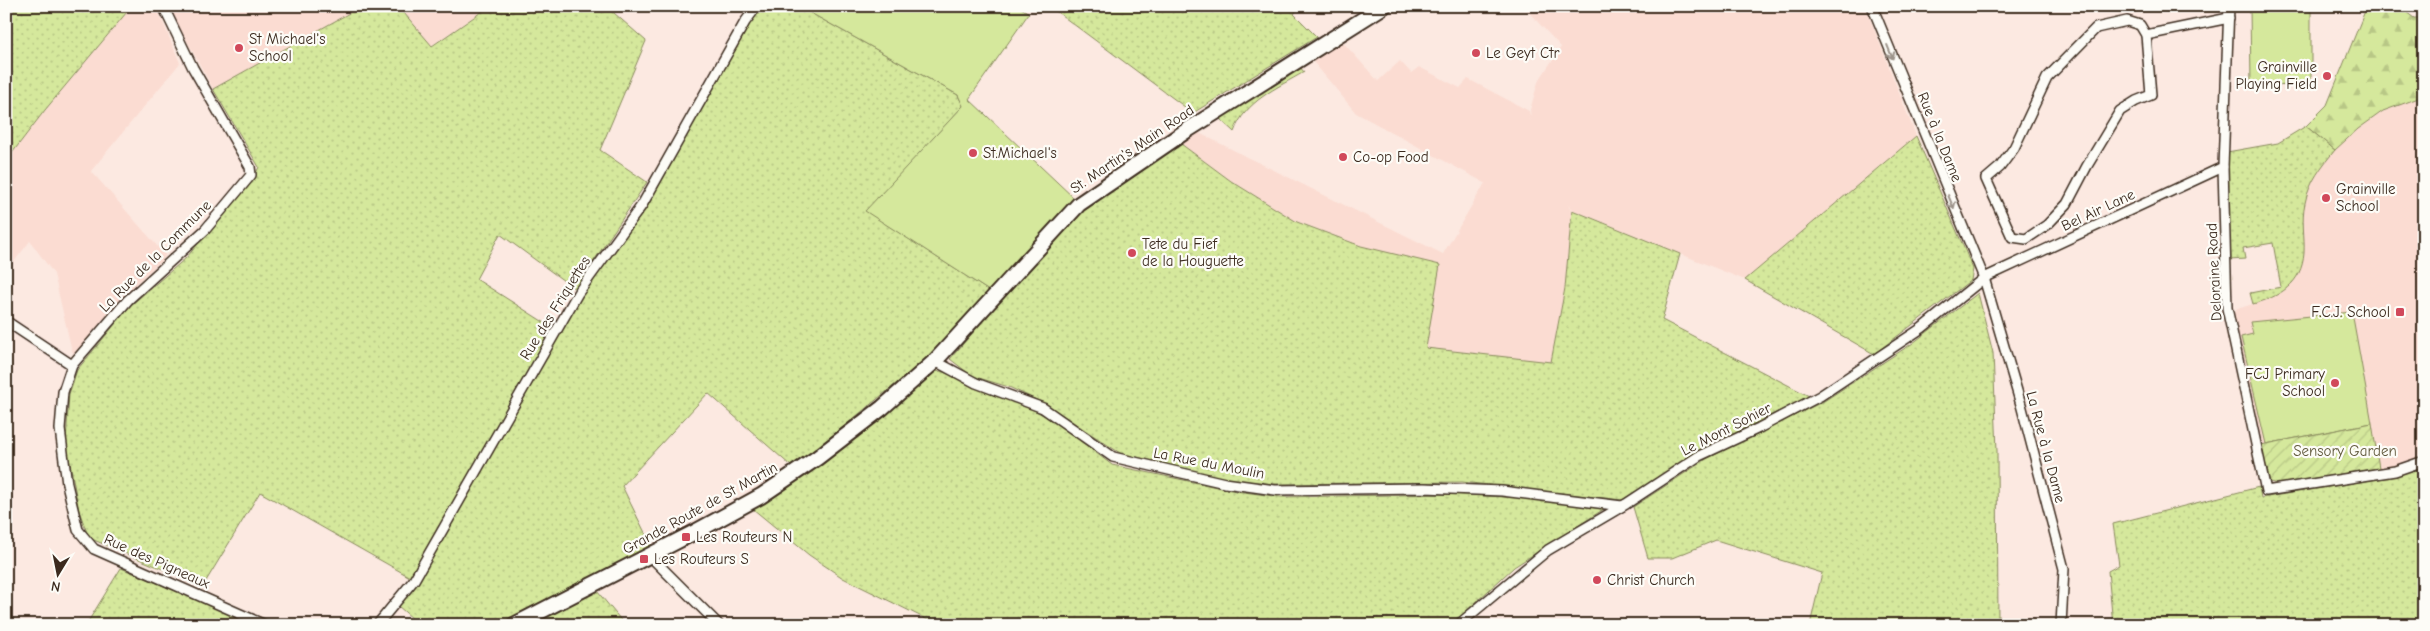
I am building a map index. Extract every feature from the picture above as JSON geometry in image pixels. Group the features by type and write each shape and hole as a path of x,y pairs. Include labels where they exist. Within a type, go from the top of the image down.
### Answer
{"main road":[{"name":"St. Martin's Main Road","path":"935,361 1079,204 1186,131 1384,6"},
{"name":"Grande Route de St Martin","path":"514,625 650,556 761,496 817,458 882,408 935,361"}],"street":[{"name":"La Rue de la Commune","path":"72,366 128,300 205,230 251,175 250,167 193,68 163,6"},
{"name":"Rue des Friquettes","path":"378,625 414,580 578,293 642,205 745,22 757,6"},
{"name":"Rue à la Dame","path":"1872,6 1984,278"},
{"name":"Deloraine Road","path":"2229,6 2223,167 2228,308 2266,491 2395,471 2424,462"},
{"path":"2146,35 2229,18"},
{"path":"2128,22 2140,25 2146,35 2151,95 2136,101 2120,111 2067,204 2046,225 2026,239 2012,237 1986,180 2000,167 2014,148 2047,78 2096,28 2128,22"},
{"name":"Bel Air Lane","path":"1984,278 2223,167"},
{"name":"Le Mont Sohier","path":"1458,625 1548,550 1623,506 1699,456 1759,428 1820,396 1922,328 1984,278"},
{"name":"La Rue à la Dame","path":"1984,278 2022,408 2064,568 2061,625"},
{"path":"6,321 72,366"},
{"name":"La Rue du Moulin","path":"935,361 976,383 1043,408 1113,457 1224,483 1275,490 1424,488 1502,491 1623,506"},
{"name":"Rue des Pigneaux","path":"72,366 63,392 60,429 67,484 78,530 94,549 259,620 264,625"},
{"path":"650,556 719,625"}],"shaded area":[{"path":"132,6 156,6 180,63 91,171 166,256 125,294 75,355 72,351 54,274 30,241 6,272 6,161 45,110"},
{"name":"St Michael's School","path":"168,6 362,6 213,89"},
{"path":"398,6 490,6 431,46"},
{"path":"1523,6 1865,6 1916,136 1745,280 1572,210 1568,205 1573,214 1565,288 1551,363 1425,348 1361,246 1297,222 1231,181 1181,144 1197,132 1443,254 1485,183 1356,113 1310,58 1340,39 1378,81 1400,61 1411,73 1419,67 1460,88 1468,79 1529,111 1531,120 1530,110 1538,82 1561,47"},
{"path":"2424,96 2424,455 2396,465 2278,484 2270,482 2232,315 2237,309 2253,304 2250,293 2281,287 2273,243 2243,248 2245,259 2230,260 2227,152 2278,143 2306,126 2335,149 2383,111"}],"green space":[{"path":"6,6 132,6 45,110 6,161"},
{"path":"362,6 398,6 432,46 490,6 606,6 646,41 600,150 647,182 575,289 500,234 476,279 553,328 445,522 410,577 260,492 203,586 89,538 79,511 66,442 69,394 77,370 131,305 186,258 253,179 259,167 213,89"},
{"path":"762,6 798,6 958,95 963,106 866,211 989,291 930,356 811,453 791,466 708,393 622,486 652,547 500,625 420,625 398,606 415,582 595,275 645,211 749,23"},
{"name":"St.Michael's","path":"798,6 1018,6 1029,13 969,99 1075,199 989,291 865,211 963,106 958,95"},
{"path":"1049,6 1290,6 1296,11 1294,14 1317,37 1193,113"},
{"path":"2250,6 2311,6 2311,85 2251,86"},
{"path":"2367,6 2398,6 2414,18 2420,18 2424,27 2424,96 2383,111 2358,129 2335,150 2306,126 2327,105"},
{"path":"1299,66 1304,72 1263,96 1246,112 1234,132 1219,118"},
{"path":"2306,126 2335,150 2325,162 2307,195 2303,216 2304,253 2302,264 2294,281 2280,293 2253,304 2250,293 2281,287 2273,243 2243,248 2245,259 2230,260 2227,152 2278,143"},
{"path":"1916,136 1973,269 1971,280 1874,354 1745,280"},
{"path":"1181,144 1231,181 1297,222 1361,246 1440,265 1426,348 1551,362 1565,288 1572,210 1680,254 1662,320 1809,396 1700,451 1622,500 1462,482 1274,484 1228,479 1120,453 1045,404 1009,387 972,376 950,359 1076,213"},
{"path":"1978,293 1993,353 1997,451 1998,625 1810,625 1822,573 1716,540 1672,558 1648,558 1633,507 1708,458 1824,401 1913,343"},
{"path":"2352,312 2372,423 2266,444 2241,337 2253,334 2250,322"},
{"path":"941,371 1024,405 1053,420 1112,465 1236,491 1281,497 1451,494 1525,498 1604,509 1514,567 1451,625 938,625 843,578 809,555 753,509 836,450 931,372"},
{"name":"Sensory Garden","path":"2372,423 2379,468 2278,484 2270,482 2261,445"},
{"path":"2424,467 2424,625 2113,625 2108,571 2119,565 2113,524 2259,487 2261,498 2390,477"},
{"path":"121,568 253,623 255,625 86,625"},
{"path":"597,591 625,625 527,625"}],"place":[{"name":"St Michael's School","path":"239,48"},
{"name":"Le Geyt Ctr","path":"1476,53"},
{"name":"Grainville Playing Field","path":"2327,76"},
{"name":"St.Michael's","path":"973,153"},
{"name":"Co-op Food","path":"1343,157"},
{"name":"Grainville School","path":"2326,198"},
{"name":"Tete du Fief de la Houguette","path":"1132,253"},
{"name":"F.C.J. School","path":"2400,312"},
{"name":"FCJ Primary School","path":"2335,383"},
{"name":"Les Routeurs N","path":"686,537"},
{"name":"Les Routeurs S","path":"644,559"},
{"name":"Christ Church","path":"1597,580"}]}
